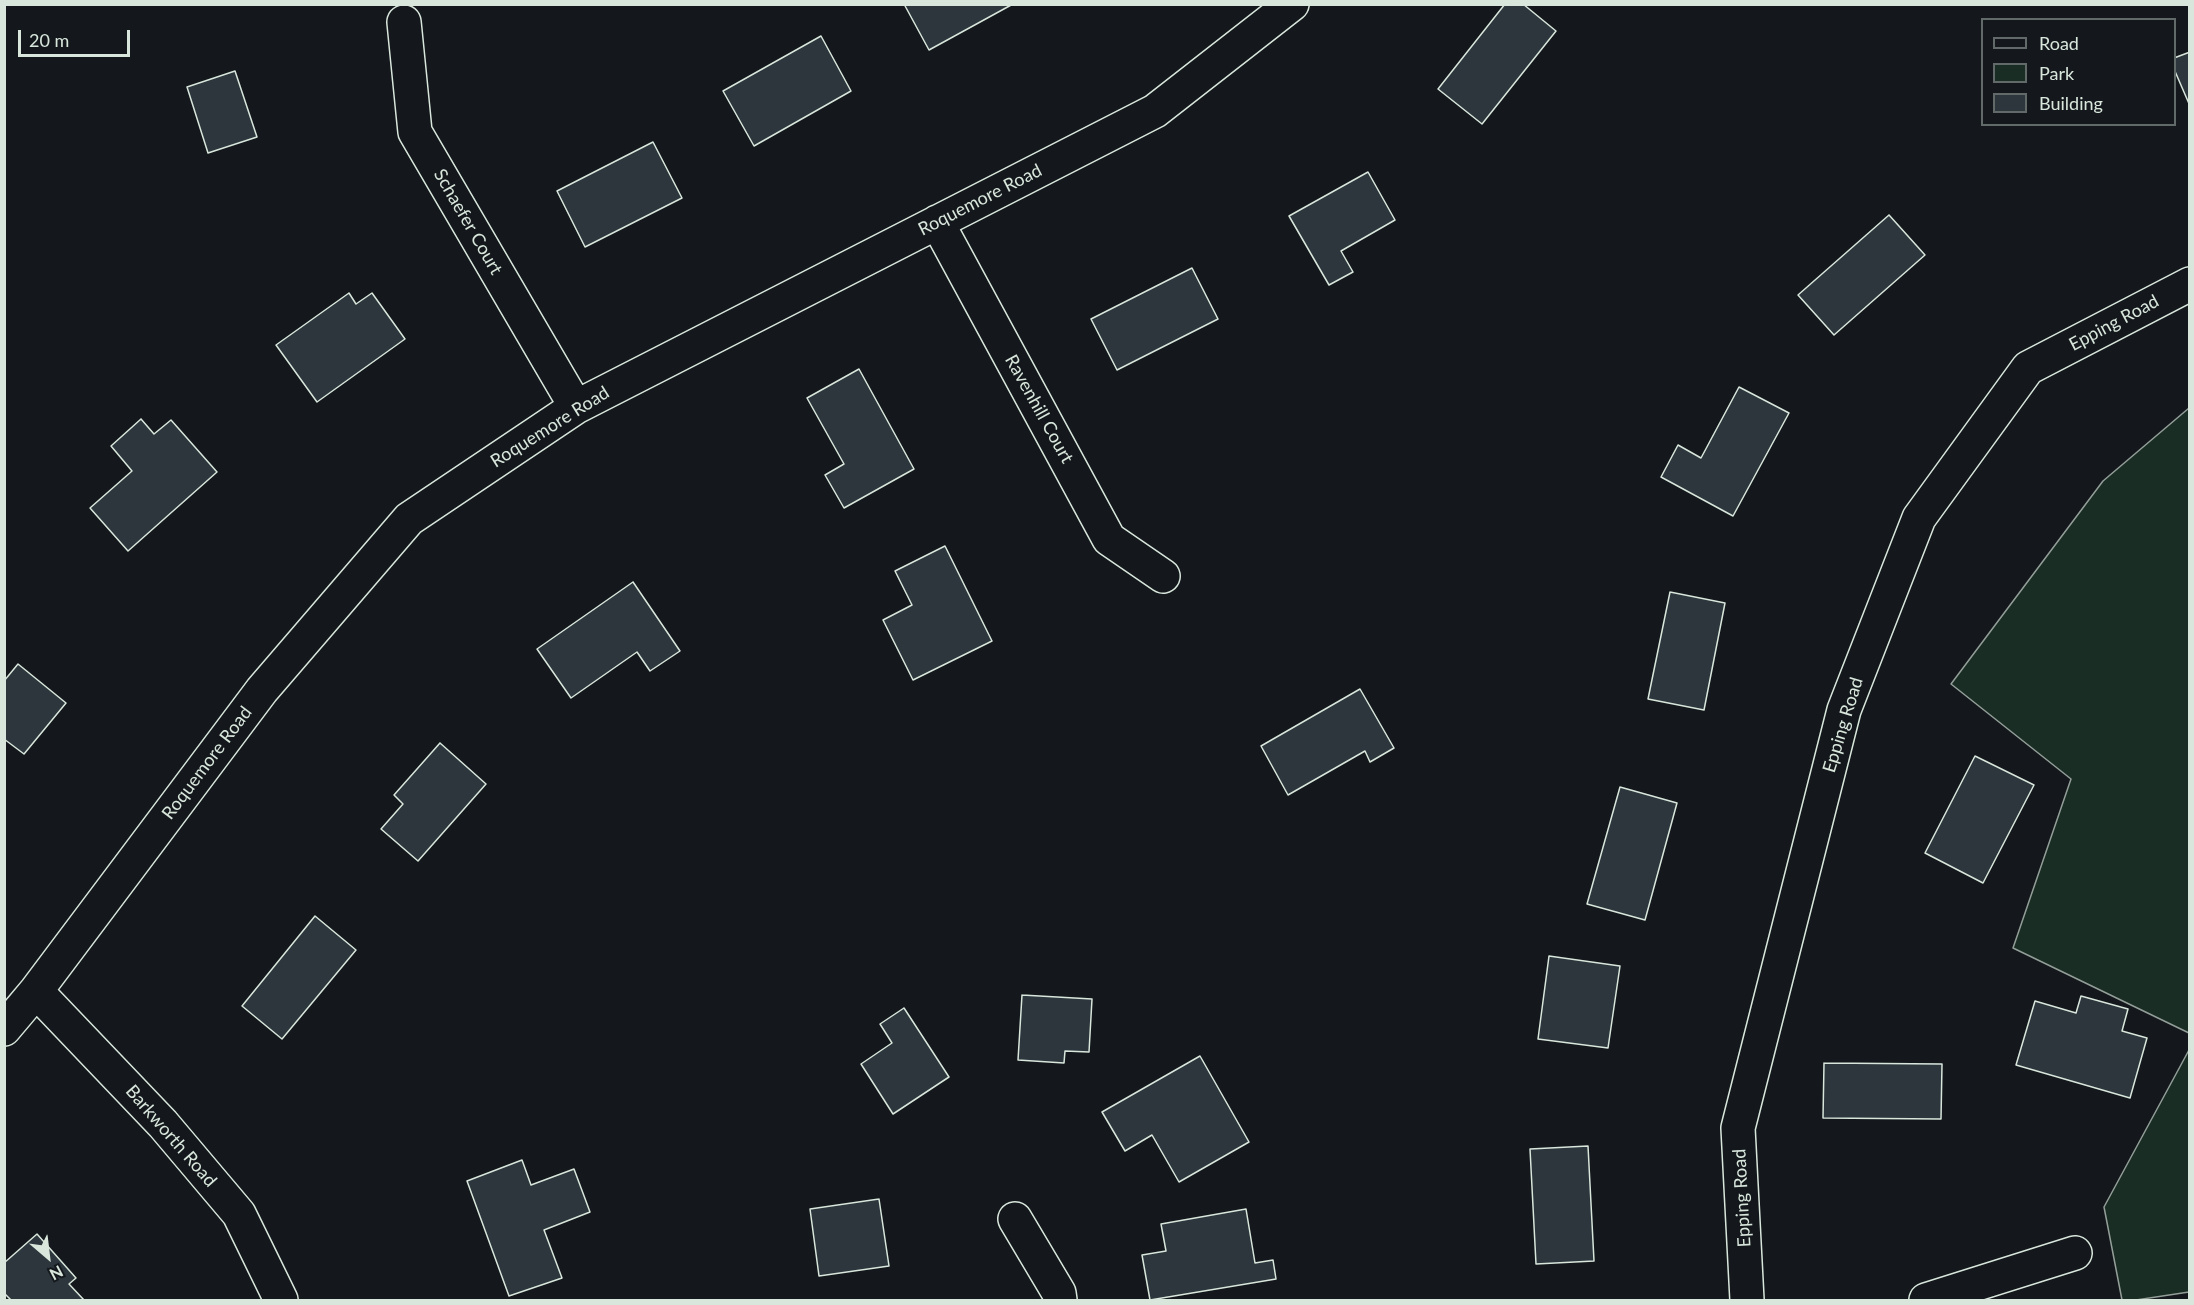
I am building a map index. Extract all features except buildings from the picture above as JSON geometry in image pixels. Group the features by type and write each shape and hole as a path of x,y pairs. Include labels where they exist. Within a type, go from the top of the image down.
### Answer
{"street":[{"name":"Roquemore Road","path":"4,1029 36,991 262,690 409,519 576,406 1155,111 1292,4"},
{"name":"Schaefer Court","path":"404,22 415,132 576,406"},
{"name":"Ravenhill Court","path":"937,222 1109,538 1163,576"},
{"name":"Epping Road","path":"1747,1300 1738,1128 1844,710 1919,518 2028,368 2190,284"},
{"name":"Barkworth Road","path":"36,991 164,1124 239,1214 281,1300"},
{"path":"1015,1219 1059,1293 1060,1300"},
{"path":"1926,1300 2075,1253"}],"green space":[{"path":"2189,408 2189,1033 2013,948 2071,779 1951,684 2103,481"},
{"path":"2189,1050 2189,1292 2122,1300 2104,1207"}]}
